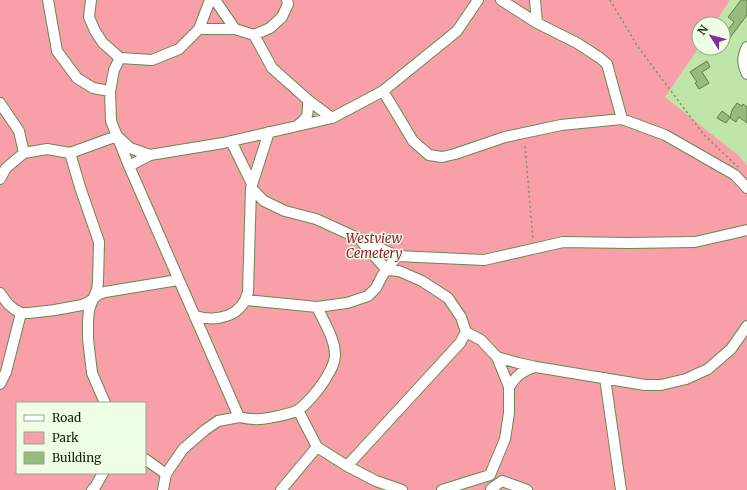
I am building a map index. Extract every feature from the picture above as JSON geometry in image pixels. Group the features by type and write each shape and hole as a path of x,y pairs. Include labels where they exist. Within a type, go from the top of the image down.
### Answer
{"street":[{"path":"48,0 57,51 77,78 92,88 110,91"},
{"path":"91,0 89,17 95,31 103,43 120,58 152,60 179,49 199,29 210,0"},
{"path":"215,0 235,29"},
{"path":"199,29 235,29 254,35 270,28 282,17 288,4 287,0"},
{"path":"129,166 150,155 231,141 332,118 383,91 457,31 478,0"},
{"path":"501,0 537,24 577,43 607,64 622,119"},
{"path":"535,0 537,24"},
{"path":"254,35 272,68 308,100 332,118"},
{"path":"747,47 743,60 747,74"},
{"path":"120,58 114,70 110,91 111,121 178,280 239,417"},
{"path":"383,91 413,141 429,155 442,157 505,137 561,125 622,119 665,135 735,175 747,188"},
{"path":"296,126 306,119 308,100"},
{"path":"0,103 19,131 24,153"},
{"path":"195,316 203,318 226,317 234,314 247,300 252,186 269,132"},
{"path":"0,179 6,168 24,153 47,149 70,153 117,136"},
{"path":"117,136 130,148 150,155"},
{"path":"231,141 252,186 264,200 285,211 316,218 397,256 484,260 563,242 628,244 695,242 747,230"},
{"path":"70,153 99,242 98,282 97,290 89,310 88,339 92,373 105,402"},
{"path":"359,238 387,270 399,271 416,278 448,298 461,317 466,332 481,340 497,357 509,387 509,413 505,439 490,475 491,489"},
{"path":"247,300 317,307 347,303 368,296 376,288 382,276 397,256"},
{"path":"0,293 8,304 21,313 39,312 82,305 99,294 105,292 178,280"},
{"path":"163,490 166,474 183,449 218,421 239,417 254,419 276,416 298,410 323,383 333,365 335,357 329,332 317,307"},
{"path":"0,384 6,372 21,313"},
{"path":"497,357 536,367 645,385 661,385 686,379 708,368 731,349 747,326"},
{"path":"347,466 460,343 466,332"},
{"path":"509,387 522,372 536,367"},
{"path":"604,378 621,490"},
{"path":"298,410 316,447 347,466 376,481 402,490"},
{"path":"281,490 316,447"},
{"path":"146,460 166,474"},
{"path":"92,490 102,474"},
{"path":"442,490 490,475"},
{"path":"491,489 502,481 527,490"}],"path":[{"path":"610,0 638,47 704,134 742,170"},
{"path":"524,146 534,248"}],"green space":[{"name":"Westview Cemetery","path":"0,0 730,0 719,16 691,16 691,56 693,56 665,97 739,156 747,166 747,490 0,490"}],"building":[{"path":"741,0 747,0 747,15 731,36 731,26 734,22 731,20 731,16 729,16"},
{"path":"707,61 710,67 702,72 709,83 699,89 695,83 697,82 690,72"},
{"path":"737,103 742,106 743,104 747,107 747,123 739,117 736,122 730,118 732,110"},
{"path":"722,111 730,117 726,123 717,118"}]}
